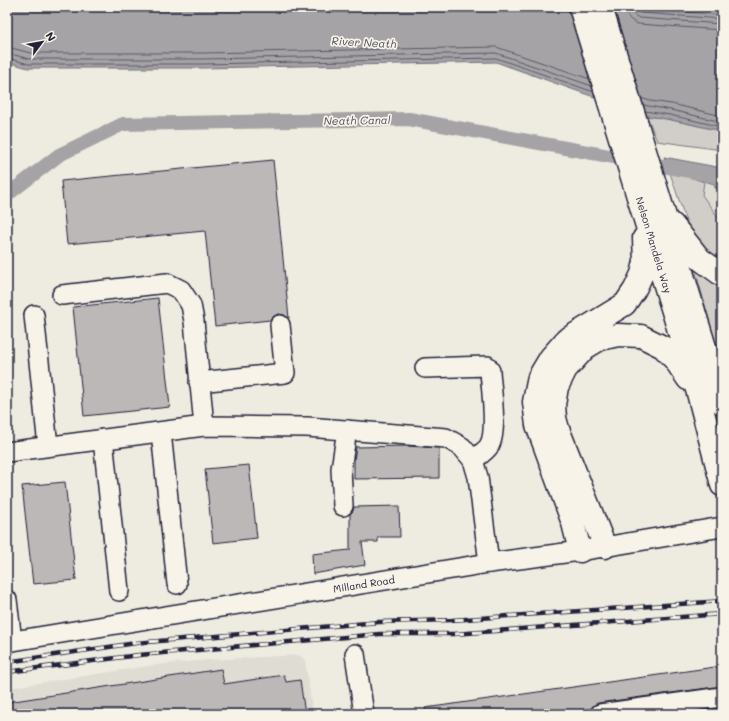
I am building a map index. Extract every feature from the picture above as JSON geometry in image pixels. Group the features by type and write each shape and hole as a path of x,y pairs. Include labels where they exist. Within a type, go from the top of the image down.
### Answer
{"main road":[{"name":"Nelson Mandela Way","path":"580,7 639,198 715,389"},
{"name":"Nelson Mandela Way","path":"602,7 665,215 715,389 722,485"},
{"path":"605,547 558,429 548,382 551,357 566,340 625,304 635,289 642,274 645,262 639,198"},
{"path":"665,215 700,259 722,275"},
{"path":"580,551 573,523 537,425 534,402 548,382 566,369 585,348 600,339 618,335 642,336 663,347 675,360 715,389"}],"street":[{"path":"62,295 167,283 182,290 191,305 204,426"},
{"path":"34,315 48,446"},
{"path":"199,382 285,373 280,325"},
{"path":"425,368 487,366 490,371 494,424 492,438 489,447 473,460"},
{"path":"7,452 204,426 278,426 446,438 462,447 473,460 478,477 489,563"},
{"path":"343,506 341,469 347,430"},
{"path":"161,432 176,584"},
{"path":"103,439 119,591"},
{"name":"Milland Road","path":"9,641 489,563 580,551 722,527"},
{"path":"7,600 9,641"},
{"path":"354,654 364,714"},
{"path":"600,714 722,697"}],"shaded area":[{"path":"610,7 722,7 722,16"},
{"path":"647,116 722,131 722,150 657,141"},
{"path":"669,170 704,182 702,195 722,223 722,266 694,237 685,218"},
{"path":"704,182 714,184 715,188 722,189 722,223 702,195"},
{"path":"699,268 722,283 722,342 718,352 695,269"},
{"path":"299,655 305,660 313,714 7,714 7,688 155,665 208,660"}],"water":[{"name":"River Neath","path":"7,7 614,7 722,15 722,131 647,116 496,62 203,68 28,68 7,62"},
{"path":"664,157 722,168 722,189 715,188 714,184 669,170"}],"building":[{"path":"273,160 289,318 279,314 270,320 215,326 205,231 67,244 61,181"},
{"path":"158,298 170,407 84,416 73,307"},
{"path":"408,446 439,448 439,478 354,479 356,447"},
{"path":"249,465 257,538 213,543 205,469"},
{"path":"65,482 76,580 33,584 22,486"},
{"path":"399,506 400,537 378,537 378,542 362,542 365,565 313,574 312,554 350,550 350,514 354,507"},
{"path":"722,666 722,686 598,703 591,709 554,714 426,714 425,708"},
{"path":"221,669 224,684 284,675 286,682 300,680 305,714 10,714 8,702"}],"waterway":[{"name":"Neath Canal","path":"7,195 59,155 123,124 409,119 722,177"}],"railway":[{"path":"7,662 136,643 379,622 452,620 722,601"},
{"path":"7,672 139,655 380,634 454,634 722,614"}]}
